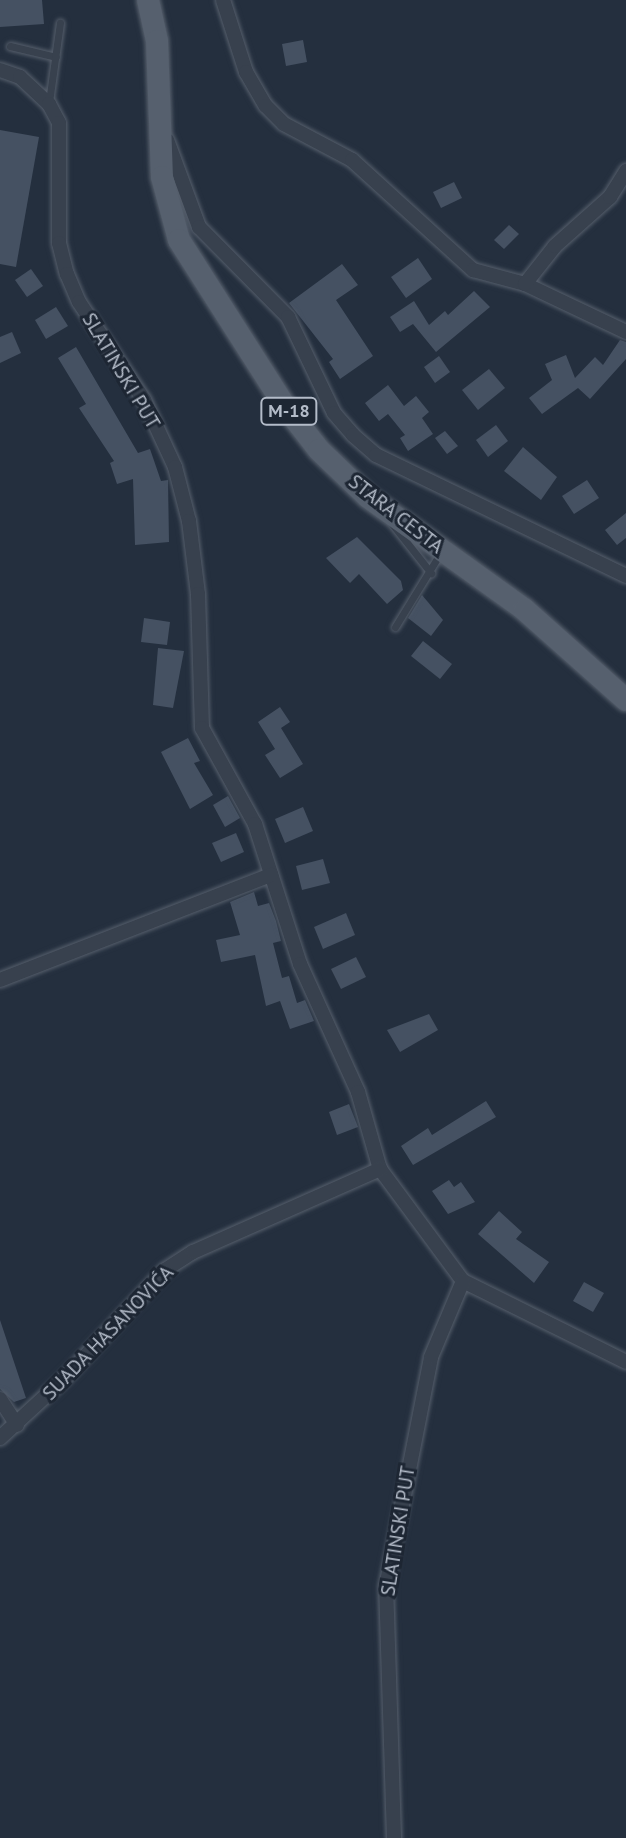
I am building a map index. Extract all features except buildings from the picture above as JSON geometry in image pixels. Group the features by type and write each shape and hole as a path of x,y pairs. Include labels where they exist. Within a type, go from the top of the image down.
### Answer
{"main road":[{"name":"STARA CESTA","path":"148,0 157,41 156,108 162,177 179,240 284,405 319,450 387,510 525,610 626,700"}],"street":[{"path":"223,0 246,72 266,106 284,124 352,160 473,270 525,284 626,332"},
{"path":"0,70 20,77 49,104"},
{"name":"SLATINSKI PUT","path":"49,104 59,123 59,243 67,274 79,302 144,400 175,467 198,594 202,728 255,824 300,964 358,1092 380,1169 463,1281 626,1362"},
{"name":"STARA CESTA","path":"156,108 199,227 288,317 334,413 353,435 376,455 626,576"},
{"path":"525,284 555,246 610,197 626,171"},
{"path":"0,980 271,875"},
{"name":"SUADA HASANOVIĆA","path":"0,1438 17,1425 165,1270 193,1252 380,1169"},
{"name":"SLATINSKI PUT","path":"394,1838 386,1587 431,1357 463,1281"},
{"path":"0,1399 17,1425"}],"lane":[{"path":"49,104 60,23"},
{"path":"10,46 56,57"},
{"path":"387,510 390,526 431,573"},
{"path":"395,627 431,573 442,550"}]}
